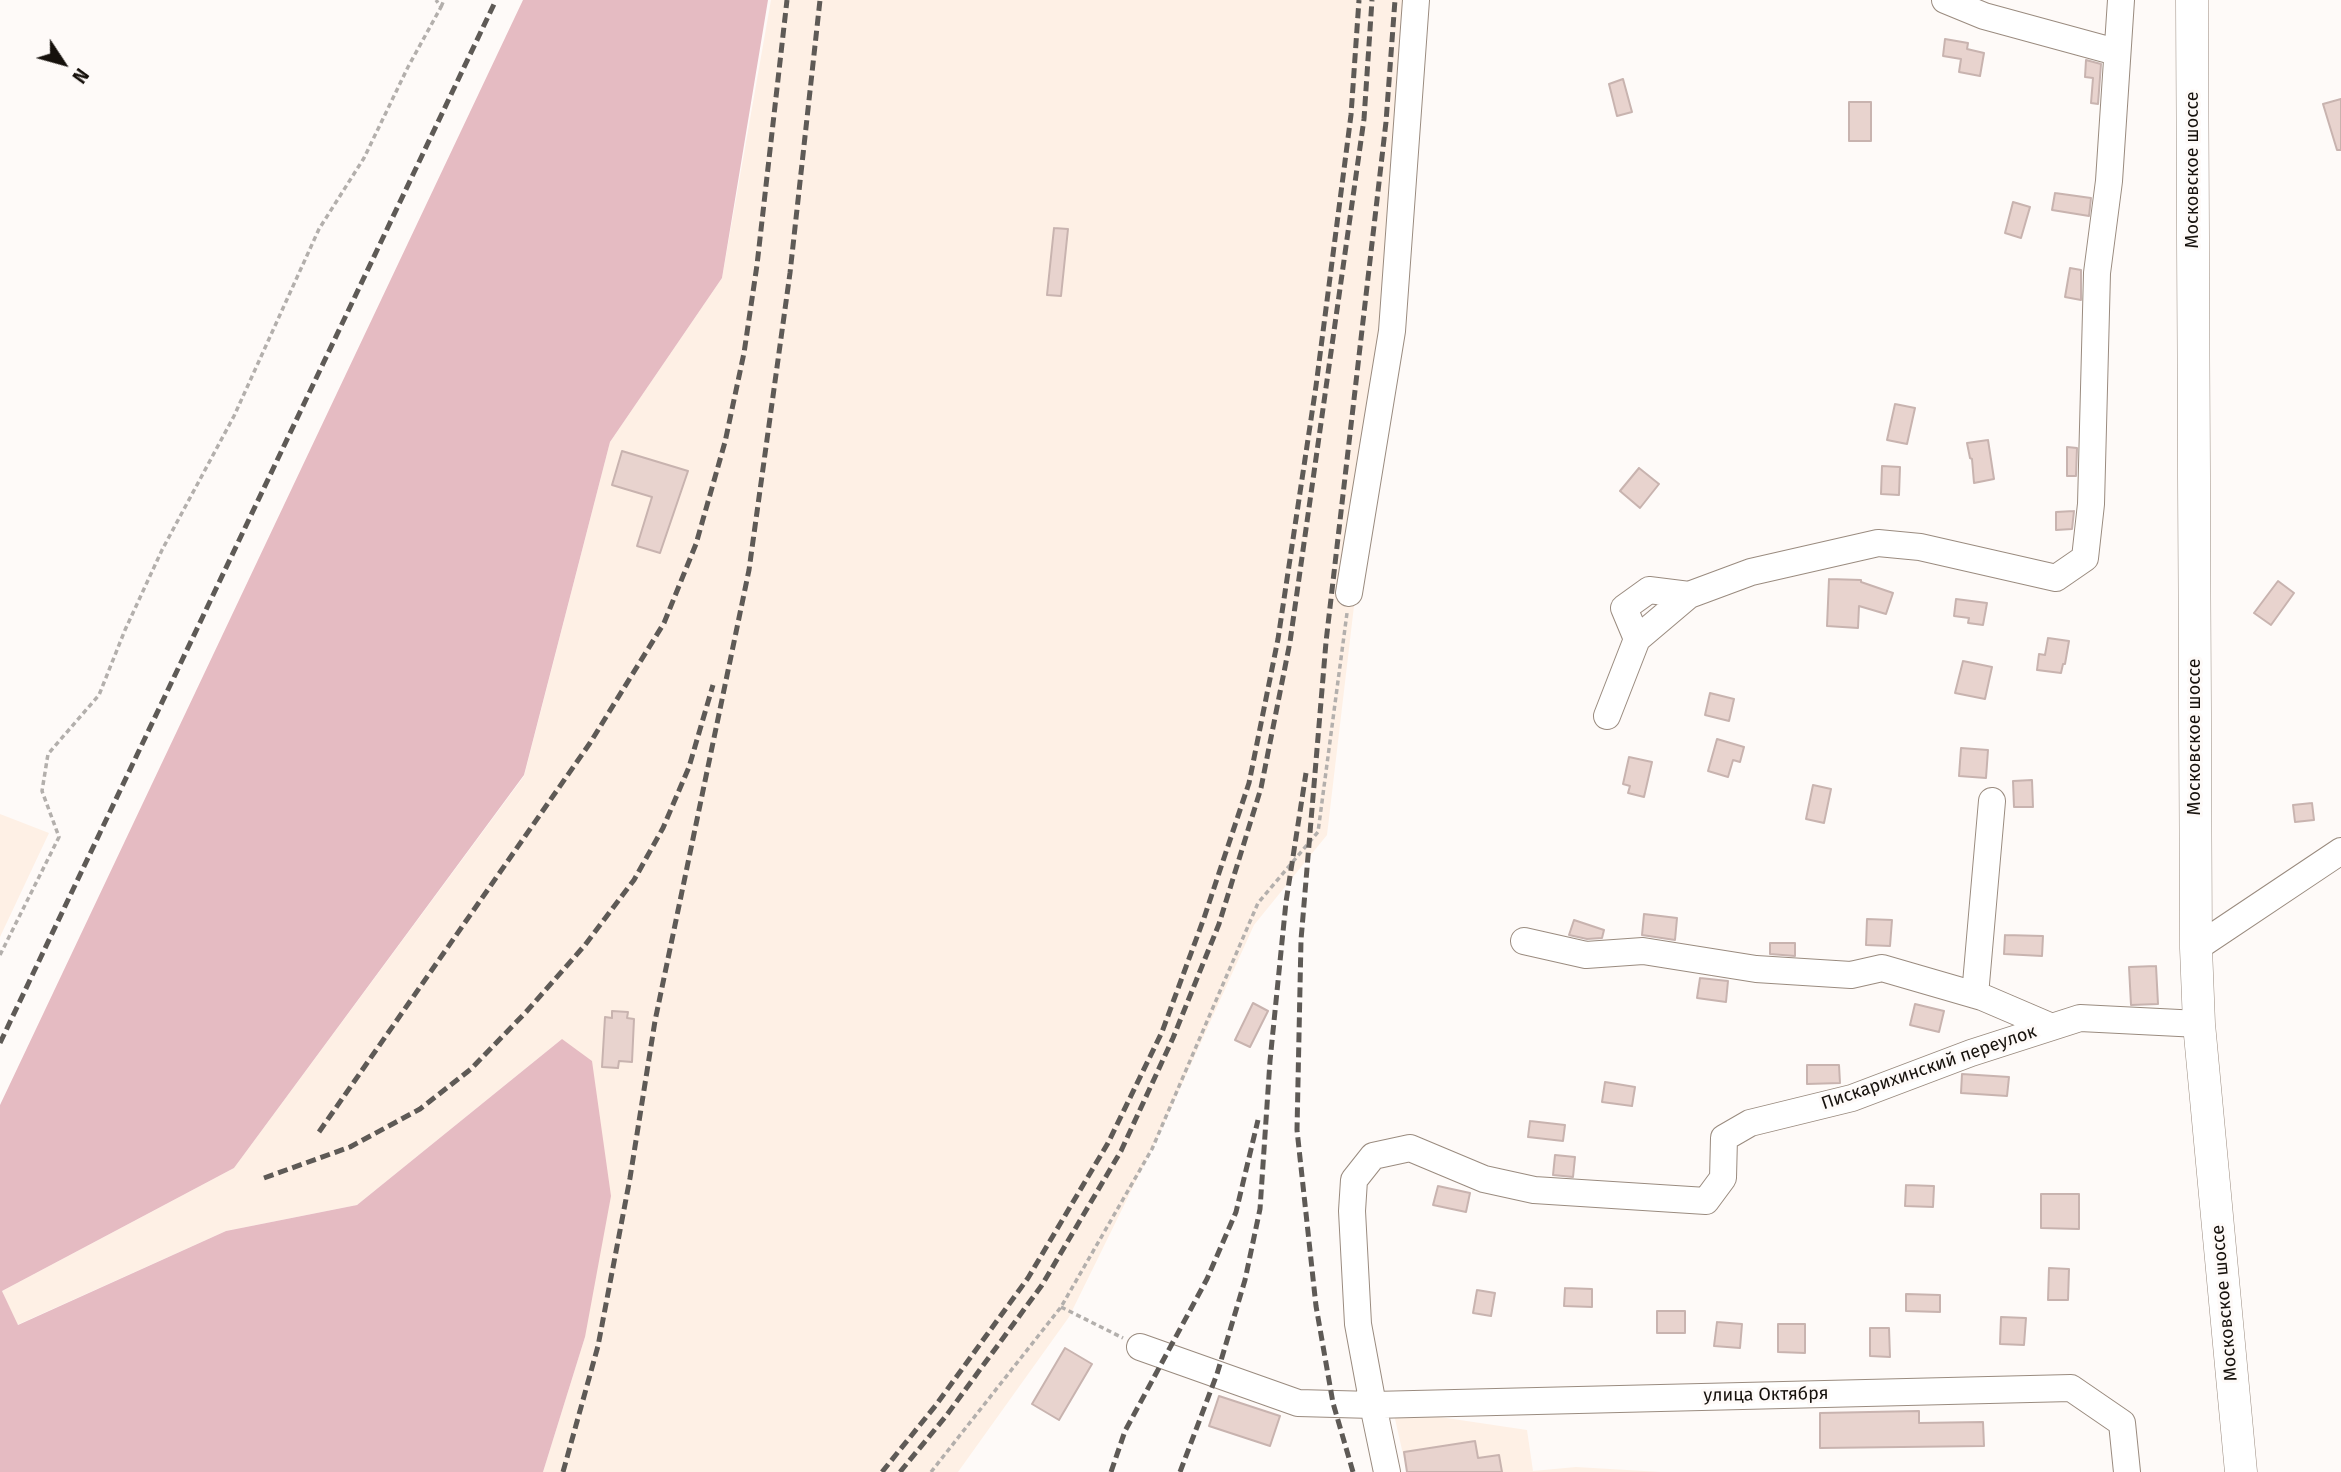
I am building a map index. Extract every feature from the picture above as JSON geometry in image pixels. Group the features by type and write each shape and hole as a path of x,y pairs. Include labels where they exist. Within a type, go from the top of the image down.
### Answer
{"main road":[{"name":"Московское шоссе","path":"2192,0 2196,948 2199,1024 2241,1472"}],"street":[{"path":"1349,593 1392,331 1416,0"},
{"path":"1945,0 1984,16 2116,52"},
{"path":"1607,716 1637,639 1689,595 1751,572 1878,543 1920,547 2056,578 2085,558 2091,504 2097,273 2109,181 2121,0"},
{"path":"1975,995 1992,801"},
{"path":"2196,948 2341,851"},
{"name":"Пискарихинский переулок","path":"1524,941 1586,955 1643,951 1756,969 1851,975 1882,968 1975,995 2052,1027"},
{"name":"Пискарихинский переулок","path":"1373,1405 1358,1324 1352,1211 1354,1180 1373,1156 1410,1148 1484,1179 1534,1190 1618,1198 1706,1201 1723,1178 1724,1138 1750,1123 1852,1098 1971,1053 2080,1018 2199,1024"},
{"name":"улица Октября","path":"1140,1347 1298,1403 1400,1405 2071,1388 2122,1423 2127,1472"},
{"path":"1373,1405 1387,1472"}],"path":[{"path":"436,0 441,7"},
{"path":"0,955 59,837 42,791 48,754 99,695 146,584 234,416 319,229 364,158 444,0"},
{"path":"931,1472 1061,1307 1152,1149 1258,904 1318,832 1349,593"},
{"path":"1061,1307 1140,1347"}],"shaded area":[{"path":"523,0 768,0 722,278 610,442 524,775 234,1168 2,1291 18,1325 226,1231 357,1205 562,1039 592,1061 611,1196 585,1337 543,1472 0,1472 0,1105"},
{"path":"771,0 1420,0 1387,326 1327,835 1254,925 1164,1124 1069,1317 958,1472 543,1472 585,1337 562,1039 357,1205 226,1231 17,1325 2,1291 234,1168 524,776 610,442 722,278"},
{"path":"0,814 49,833 0,937"},
{"path":"1393,1410 1527,1430 1533,1471 1576,1467 1661,1472 1407,1472"}],"building":[{"path":"1945,39 1968,43 1967,49 1984,53 1980,76 1959,72 1961,59 1943,56"},
{"path":"2086,60 2101,64 2098,104 2091,103 2093,78 2085,77"},
{"path":"1623,79 1632,112 1617,116 1609,84"},
{"path":"2341,99 2341,150 2337,150 2323,104"},
{"path":"1849,102 1871,102 1871,141 1849,141"},
{"path":"2055,193 2091,198 2089,216 2052,210"},
{"path":"2013,202 2030,207 2021,238 2005,233"},
{"path":"1054,228 1068,229 1061,296 1047,295"},
{"path":"2070,268 2081,270 2081,300 2065,297"},
{"path":"1895,404 1915,408 1907,444 1887,440"},
{"path":"1988,440 1994,479 1974,483 1972,459 1967,443"},
{"path":"2067,447 2077,448 2076,476 2067,476"},
{"path":"622,451 688,471 660,553 637,546 652,497 612,485"},
{"path":"1882,466 1900,467 1899,495 1881,494"},
{"path":"1639,468 1659,484 1640,508 1620,491"},
{"path":"2074,511 2072,529 2056,530 2056,512"},
{"path":"1829,579 1861,580 1893,593 1886,614 1859,606 1858,628 1827,626"},
{"path":"2278,581 2294,593 2271,625 2254,613"},
{"path":"1956,599 1987,603 1983,625 1968,623 1969,618 1954,616"},
{"path":"2048,638 2069,641 2061,673 2037,670 2039,654 2045,655"},
{"path":"1963,661 1992,667 1985,699 1955,693"},
{"path":"1710,693 1734,699 1729,721 1705,715"},
{"path":"1717,739 1744,747 1740,762 1733,760 1728,777 1708,771"},
{"path":"1961,748 1988,750 1986,778 1959,776"},
{"path":"1629,757 1652,762 1644,797 1628,793 1630,786 1623,784"},
{"path":"2032,780 2033,807 2014,807 2013,781"},
{"path":"1813,785 1831,789 1824,823 1806,819"},
{"path":"2312,803 2314,820 2295,822 2293,805"},
{"path":"1644,914 1677,918 1675,940 1642,935"},
{"path":"1867,919 1892,920 1890,946 1866,945"},
{"path":"1574,920 1604,930 1602,938 1587,939 1569,935"},
{"path":"2005,935 2043,936 2042,956 2004,954"},
{"path":"1770,943 1795,943 1795,956 1770,954"},
{"path":"2156,966 2158,1004 2131,1005 2129,967"},
{"path":"1700,978 1728,981 1726,1002 1697,998"},
{"path":"1253,1003 1268,1011 1250,1047 1235,1040"},
{"path":"1915,1004 1944,1011 1939,1032 1910,1025"},
{"path":"612,1011 628,1012 627,1018 634,1019 632,1062 619,1061 618,1068 602,1067 605,1017 612,1018"},
{"path":"1807,1065 1839,1065 1840,1083 1807,1084"},
{"path":"1962,1074 2009,1077 2007,1096 1961,1093"},
{"path":"1605,1082 1635,1087 1632,1106 1602,1102"},
{"path":"1530,1121 1565,1125 1563,1141 1528,1137"},
{"path":"1555,1155 1575,1157 1573,1177 1553,1175"},
{"path":"1906,1185 1934,1186 1933,1207 1905,1206"},
{"path":"1438,1186 1470,1193 1466,1212 1433,1205"},
{"path":"2041,1194 2079,1194 2079,1229 2041,1228"},
{"path":"2049,1268 2069,1269 2068,1300 2048,1300"},
{"path":"1565,1288 1592,1289 1592,1307 1564,1306"},
{"path":"1477,1290 1495,1293 1491,1316 1473,1313"},
{"path":"1906,1294 1940,1295 1940,1312 1906,1311"},
{"path":"1657,1311 1685,1311 1685,1333 1657,1333"},
{"path":"2001,1317 2026,1318 2024,1345 2000,1344"},
{"path":"1717,1322 1742,1324 1740,1348 1714,1346"},
{"path":"1778,1324 1805,1324 1805,1353 1778,1352"},
{"path":"1870,1328 1889,1328 1890,1357 1870,1356"},
{"path":"1065,1348 1092,1364 1059,1420 1032,1404"},
{"path":"1219,1396 1280,1416 1270,1446 1209,1426"},
{"path":"1919,1411 1919,1423 1983,1422 1984,1446 1820,1448 1820,1413"},
{"path":"1475,1441 1478,1458 1499,1455 1502,1472 1407,1472 1404,1452"}],"railway":[{"path":"0,1043 496,0"},
{"path":"319,1132 590,743 664,623 696,544 725,442 744,353 757,265 787,0"},
{"path":"563,1472 598,1346 630,1178 655,1021 749,570 790,273 820,0"},
{"path":"882,1472 936,1405 1028,1278 1108,1143 1162,1032 1249,783 1278,639 1316,386 1351,115 1359,0"},
{"path":"900,1472 946,1416 1042,1285 1121,1151 1173,1038 1219,924 1261,788 1290,642 1364,119 1372,0"},
{"path":"1353,1472 1333,1403 1316,1306 1297,1130 1301,940 1326,642 1386,122 1395,0"},
{"path":"264,1178 350,1147 420,1109 471,1069 526,1012 585,945 634,880 663,828 689,767 713,685"},
{"path":"1180,1472 1217,1374 1245,1280 1260,1209 1270,1061 1286,902 1306,773"},
{"path":"1111,1472 1125,1431 1207,1279 1236,1212 1258,1120"}]}
